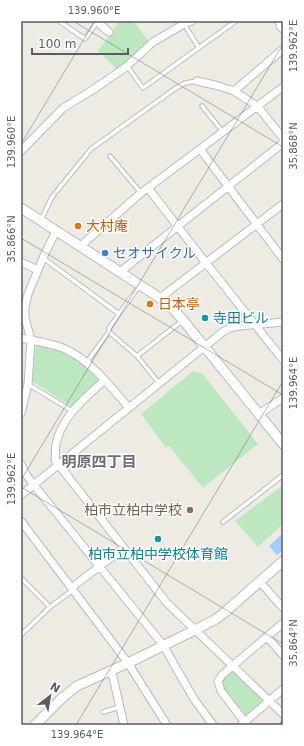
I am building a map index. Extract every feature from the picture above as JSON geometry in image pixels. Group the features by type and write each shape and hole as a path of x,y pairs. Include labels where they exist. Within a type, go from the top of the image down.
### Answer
{"street":[{"path":"96,21 109,32"},
{"path":"21,151 63,108 127,66 153,42 192,21"},
{"path":"234,91 283,49"},
{"path":"197,81 216,84 234,91 257,106 283,138"},
{"path":"81,247 84,242 141,193 283,87"},
{"path":"120,272 283,143"},
{"path":"200,149 283,259"},
{"path":"148,188 283,360"},
{"path":"160,298 283,204"},
{"path":"21,208 170,306 283,444"},
{"path":"21,413 28,384 31,340 25,318 25,307 28,294 56,231"},
{"path":"21,262 38,270"},
{"path":"21,495 224,331 232,327 283,322"},
{"path":"21,338 64,349 86,363 105,380 129,408"},
{"path":"105,380 72,411 60,431 56,445 55,460 167,603 283,714"},
{"path":"259,414 283,398"},
{"path":"21,464 25,473 33,484 163,645 194,699 213,725"},
{"path":"21,521 128,664 167,725"},
{"path":"72,589 99,566 124,548"},
{"path":"35,725 77,686 128,664 211,622 224,613 283,562"},
{"path":"260,582 283,608"},
{"path":"283,623 233,665 218,681 221,691 244,724 283,689"},
{"path":"267,637 283,655"},
{"path":"111,671 124,725"}],"lane":[{"path":"59,21 85,39 96,21"},
{"path":"127,66 143,88 236,21"},
{"path":"184,24 199,48"},
{"path":"40,220 52,197 91,149 176,88 185,83 197,81"},
{"path":"202,106 223,132"},
{"path":"110,156 141,193"},
{"path":"43,258 119,314"},
{"path":"86,363 109,332 109,328 140,285"},
{"path":"137,356 183,320"},
{"path":"109,332 137,356 159,383"},
{"path":"28,384 72,411"},
{"path":"223,522 283,475"},
{"path":"21,578 50,607"},
{"path":"22,633 72,589"},
{"path":"103,712 120,707"}],"green space":[{"path":"120,21 131,21 136,24 148,41 117,69 98,51"},
{"path":"36,345 63,351 84,365 101,380 72,407 32,381"},
{"path":"193,371 202,373 258,444 203,488 169,446 166,448 141,414"},
{"path":"283,485 283,524 258,547 235,521"},
{"path":"234,670 265,699 246,717 243,717 226,696 221,684 225,674"}],"water":[{"path":"283,533 283,550 277,555 269,546"}],"place":[{"name":"大村庵","path":"78,226"},
{"name":"セオサイクル","path":"105,253"},
{"name":"日本亭","path":"150,304"},
{"name":"寺田ビル","path":"205,318"},
{"name":"柏市立柏中学校","path":"190,510"},
{"name":"柏市立柏中学校体育館","path":"158,539"}],"district":[{"name":"明原四丁目","path":"99,462"}]}
